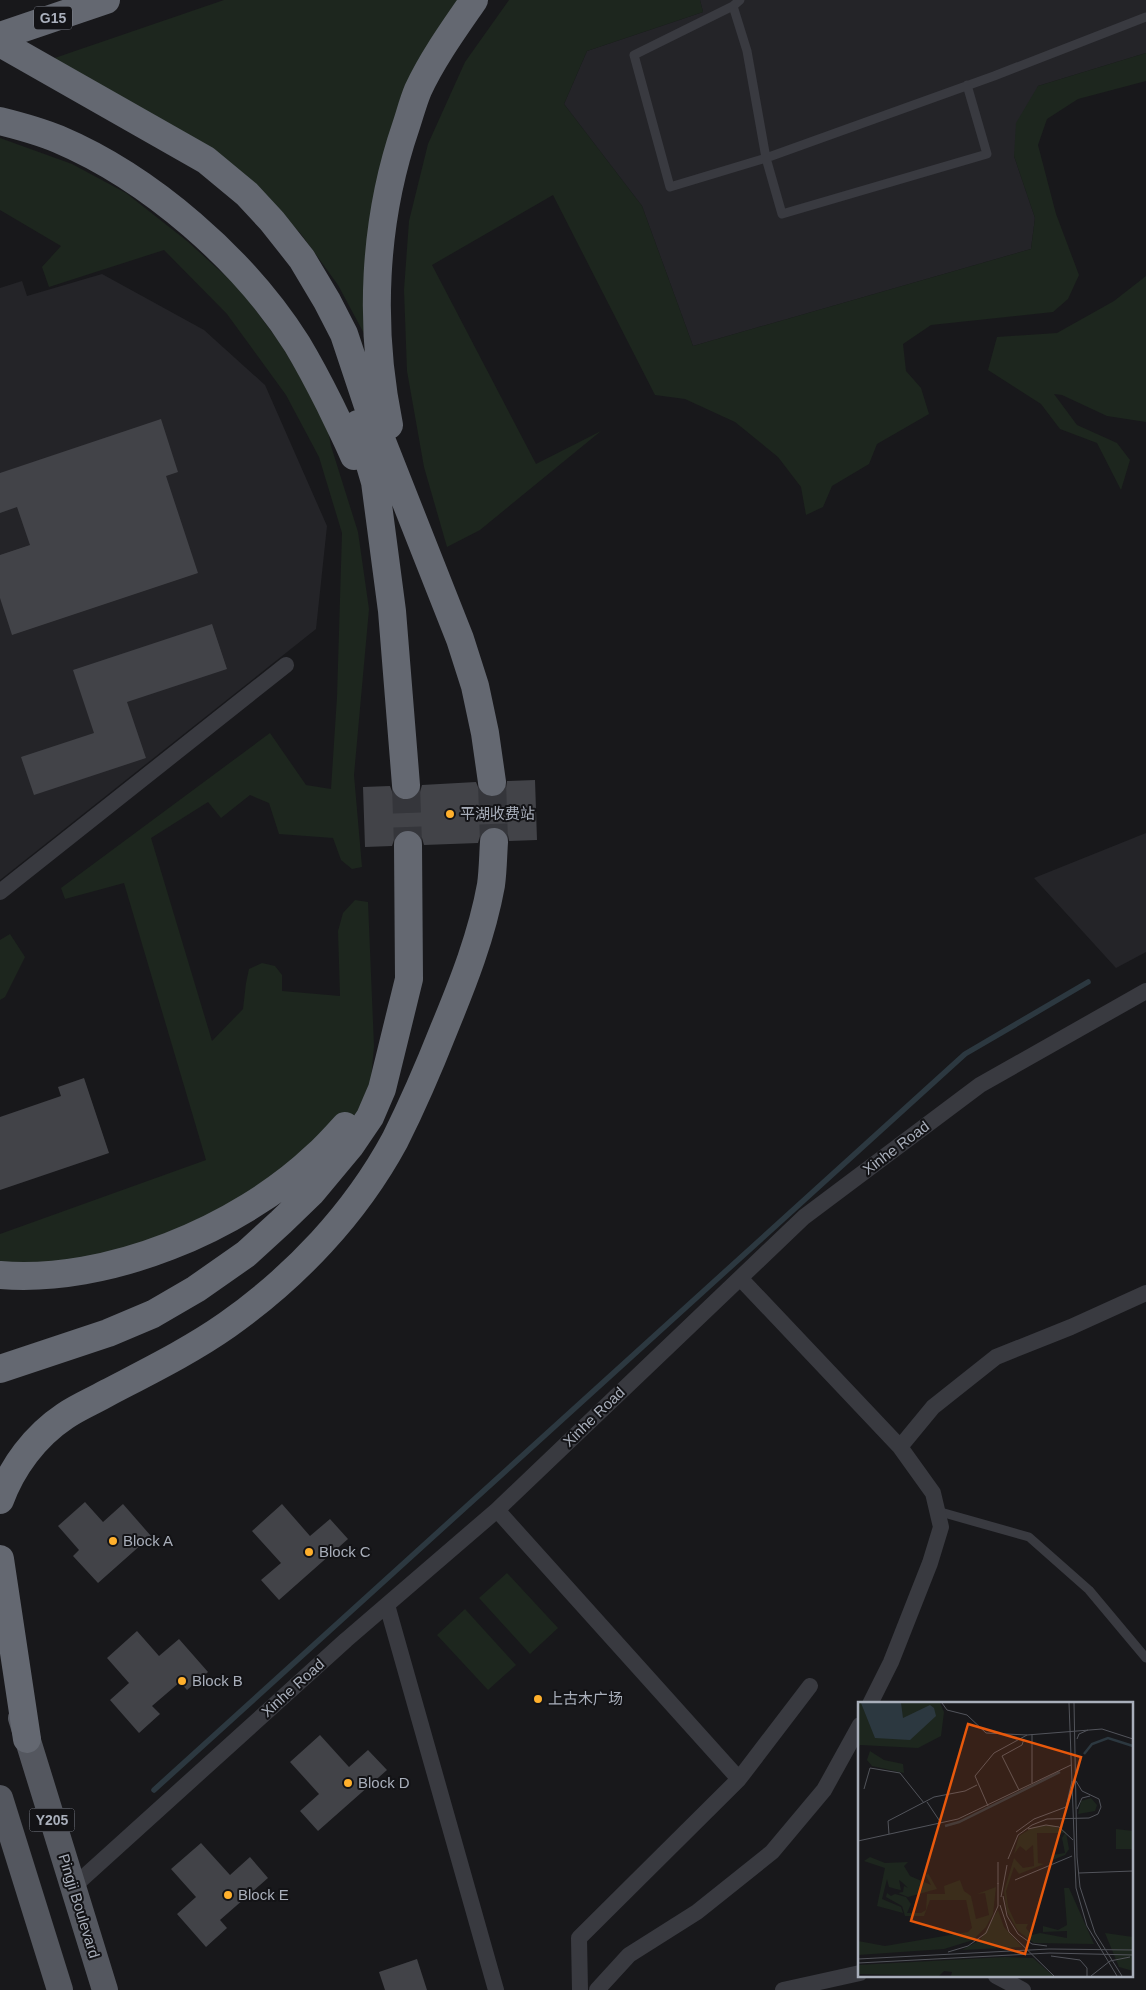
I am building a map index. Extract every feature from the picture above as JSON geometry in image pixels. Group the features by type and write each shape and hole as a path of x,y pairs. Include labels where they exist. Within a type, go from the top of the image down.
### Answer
{"highway":[{"name":"G15","path":"0,36 106,0"},
{"path":"441,594 394,452 380,370 377,274 388,190 399,146 418,91 445,43 474,0"},
{"path":"0,43 197,172 236,204 260,230 289,268 314,308 330,339 375,482 392,611 406,785"},
{"path":"0,61 100,107 206,160 247,194 272,220 302,259 328,301 344,334 368,406 460,639 485,733 492,782"},
{"path":"0,121 57,138 118,170 152,193 203,234 234,264 266,302 297,344 350,446 365,487 392,611"},
{"path":"0,1500 7,1482 21,1459 38,1439 64,1416 172,1358 227,1325 278,1284 340,1222 394,1141 428,1069 465,979 491,885 494,842"},
{"path":"0,1370 108,1333 153,1314 196,1289 246,1254 311,1194 351,1145 370,1117 382,1088 409,979 408,845"},
{"path":"0,1275 26,1277 69,1274 148,1255 236,1214 279,1187 315,1157 347,1125 370,1090 383,1062 409,979"},
{"path":"0,1389 114,1351 162,1331 206,1305 258,1268 325,1206 367,1156 386,1126 465,979"},
{"path":"0,1559 28,1739"}],"main road":[{"name":"Pingji Boulevard","path":"0,1650 105,1990"},
{"name":"Y205","path":"0,1798 60,1990"}],"street":[{"path":"0,892 286,665"},
{"name":"Xinhe Road","path":"73,1887 387,1605 497,1510 804,1217 980,1085 1142,998"},
{"path":"740,1278 900,1447 933,1493 941,1527 930,1563 891,1662 871,1702"},
{"path":"900,1447 933,1407 996,1357 1071,1327 1146,1293"},
{"path":"497,1510 739,1780"},
{"path":"387,1605 496,1990"},
{"path":"580,1990 579,1938 739,1780 810,1686"},
{"path":"597,1990 629,1955 697,1912 772,1852 824,1790 858,1730"},
{"path":"783,1990 858,1973"},
{"path":"1000,1978 1024,1990"}],"lane":[{"path":"967,85 987,154 782,214 766,158 747,51 736,3 634,56 670,187 766,158 967,85 1146,16"},
{"path":"937,1511 1030,1537 1089,1590 1146,1658"}],"shaded area":[{"path":"224,0 464,0 419,72 368,341 338,285 301,234 264,195 43,62"},
{"path":"509,0 700,0 703,12 587,51 564,104 642,206 693,346 1031,249 1035,218 1014,156 1016,123 1038,86 1146,53 1146,81 1078,99 1047,119 1038,145 1056,214 1079,275 1068,299 1053,312 931,325 903,344 906,371 921,388 929,414 877,444 869,464 832,486 823,507 806,515 801,487 778,457 735,422 685,399 655,395 553,195 432,265 536,464 601,431 480,530 447,547 424,467 407,371 404,290 409,221 428,144 465,62"},
{"path":"700,0 1146,0 1146,53 1038,86 1014,156 1035,218 1031,249 693,346 642,206 564,104 587,51 703,12"},
{"path":"0,138 72,164 126,193 187,241 240,289 280,343 326,420 331,446 358,532 369,609 354,775 362,867 352,869 341,860 333,838 279,834 269,803 250,795 221,818 208,802 151,838 212,1041 243,1009 249,969 262,963 275,966 282,975 282,991 340,996 338,931 343,913 355,900 368,902 374,1046 371,1080 358,1112 335,1146 226,1228 0,1278 0,1234 206,1160 124,883 65,899 61,888 270,733 306,785 331,789 337,697 342,533 319,457 286,395 227,314 164,250 49,287 42,267 61,246 0,210"},
{"path":"102,274 204,330 265,385 327,526 316,629 0,880 0,288 22,281 27,296"},
{"path":"1146,276 1146,422 1107,416 1062,395 1054,394 1077,425 1117,443 1130,460 1121,490 1097,443 1060,429 1041,404 988,370 997,337 1057,333 1114,301"},
{"path":"1146,833 1146,952 1116,968 1034,878"},
{"path":"10,934 25,957 5,997 0,1000 0,940"},
{"path":"507,1573 558,1628 530,1654 479,1598"},
{"path":"465,1609 516,1665 488,1690 437,1635"}],"building":[{"path":"161,419 178,472 166,476 198,573 12,635 0,598 0,555 30,545 17,507 0,513 0,473"},
{"path":"212,624 227,669 127,702 146,758 34,795 21,757 94,733 73,670"},
{"name":"平湖收费站","path":"535,780 537,840 509,841 508,835 503,829 494,826 487,828 481,833 478,843 424,845 422,838 416,832 407,829 395,837 392,846 365,847 363,787 390,786 393,794 399,799 407,801 415,798 420,792 422,785 476,782 480,792 487,797 494,797 502,794 506,788 507,781"},
{"path":"84,1078 109,1153 0,1190 0,1117 61,1096 58,1087"},
{"name":"Block A","path":"85,1502 103,1522 123,1504 151,1536 98,1583 73,1556 79,1550 58,1526"},
{"name":"Block C","path":"282,1504 310,1536 330,1519 348,1539 279,1600 261,1580 281,1563 252,1531"},
{"name":"Block B","path":"137,1631 159,1656 179,1639 208,1672 187,1690 180,1682 152,1706 160,1714 139,1733 110,1700 129,1683 107,1658"},
{"name":"Block D","path":"320,1735 349,1767 368,1750 387,1770 318,1831 300,1811 319,1794 290,1762"},
{"name":"Block E","path":"201,1843 230,1875 250,1857 268,1878 220,1920 227,1928 206,1947 177,1914 196,1897 171,1869"},
{"path":"417,1959 427,1990 385,1990 379,1972"}],"waterway":[{"path":"154,1790 965,1054 1088,982"}],"tunnel":[{"path":"492,782 494,842"},
{"path":"406,785 408,845"}],"place":[{"name":"平湖收费站","path":"450,814"},
{"name":"Block A","path":"113,1541"},
{"name":"Block C","path":"309,1552"},
{"name":"Block B","path":"182,1681"},
{"name":"上古木广场","path":"538,1699"},
{"name":"Block D","path":"348,1783"},
{"name":"Block E","path":"228,1895"}]}
